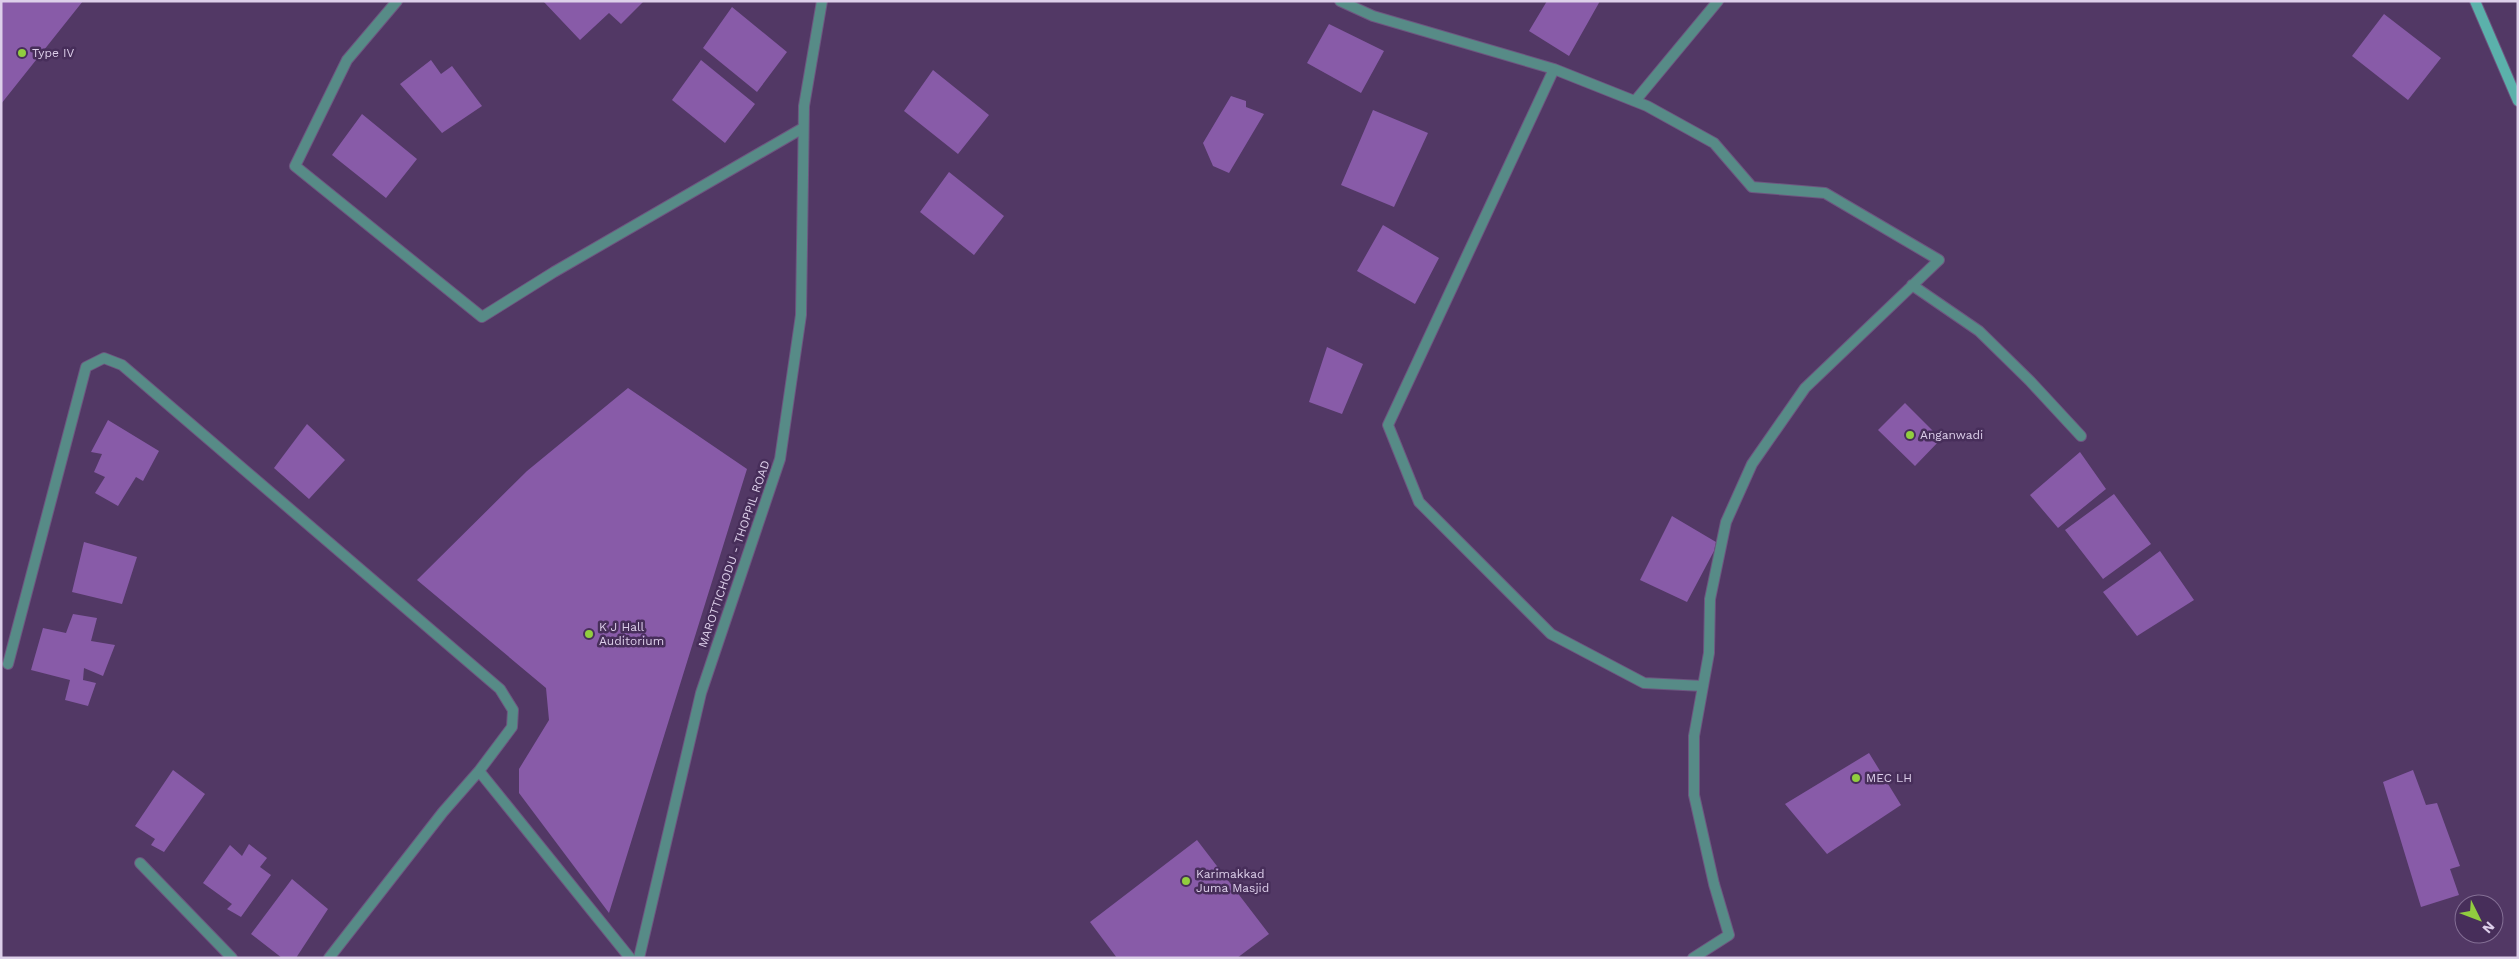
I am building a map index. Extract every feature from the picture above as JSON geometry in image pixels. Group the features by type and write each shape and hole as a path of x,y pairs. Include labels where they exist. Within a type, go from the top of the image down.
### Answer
{"street":[{"path":"398,1 347,60 295,166 482,318 554,272 803,128"},
{"name":"MAROTTICHODU - THOPPIL ROAD","path":"639,958 701,693 780,459 801,316 804,106 822,1"},
{"path":"1340,1 1372,16 1554,69 1635,100 1714,144 1752,187 1825,193 1939,260 1805,388 1752,464 1726,522 1710,599 1709,653 1694,736 1694,795 1714,884 1729,935 1693,958"},
{"path":"1635,100 1718,1"},
{"path":"2475,1 2518,101"},
{"path":"1554,69 1388,425 1420,502 1551,634 1644,683 1703,686"},
{"path":"1912,285 1980,331 2081,436"},
{"path":"8,664 86,367 104,358 122,365 500,689 513,710 512,727 329,958"},
{"path":"479,771 630,958"},
{"path":"140,863 232,958"}],"building":[{"name":"Type IV","path":"1,1 83,1 1,104"},
{"path":"543,1 644,1 621,24 609,13 580,40"},
{"path":"1547,1 1600,1 1569,56 1529,31"},
{"path":"732,7 787,52 757,92 703,48"},
{"path":"2384,14 2441,58 2408,100 2352,56"},
{"path":"1329,24 1384,51 1361,93 1307,63"},
{"path":"431,60 441,74 452,66 482,106 442,133 400,84"},
{"path":"701,60 755,104 725,143 672,100"},
{"path":"933,70 989,115 958,154 904,111"},
{"path":"1231,96 1246,101 1246,107 1264,114 1229,173 1213,166 1203,143"},
{"path":"1373,110 1428,133 1394,207 1341,185"},
{"path":"362,114 417,159 386,198 332,155"},
{"path":"949,172 1004,216 974,255 920,212"},
{"path":"1383,225 1439,258 1415,304 1357,271"},
{"path":"1327,347 1363,364 1342,414 1309,402"},
{"name":"K J Hall Auditorium","path":"628,388 747,469 609,913 519,793 519,769 549,720 546,688 417,580 527,471"},
{"name":"Anganwadi","path":"1905,403 1941,439 1915,466 1878,430"},
{"path":"108,420 159,451 143,481 136,477 118,506 95,493 105,477 94,472 102,454 91,452"},
{"path":"307,424 345,460 309,499 274,468"},
{"path":"2080,452 2106,489 2058,528 2030,495"},
{"path":"2114,494 2151,544 2103,579 2065,530"},
{"path":"1672,516 1716,542 1714,551 1687,602 1640,580"},
{"path":"84,542 137,557 122,604 72,592"},
{"path":"2160,551 2194,600 2137,636 2103,592"},
{"path":"73,614 97,618 91,641 115,645 103,676 84,668 83,680 96,683 88,706 65,700 70,680 31,670 43,628 66,633"},
{"name":"MEC LH","path":"1869,753 1901,805 1827,854 1785,804"},
{"path":"173,770 205,794 164,852 151,845 155,839 135,826"},
{"path":"2413,770 2426,805 2437,803 2460,866 2450,869 2459,894 2454,894 2454,897 2421,907 2383,782"},
{"name":"Karimakkad Juma Masjid","path":"1197,840 1269,934 1237,958 1117,958 1090,922"},
{"path":"249,844 267,858 260,867 271,875 241,917 227,909 232,904 203,883 230,845 242,856"},
{"path":"292,879 328,909 296,958 282,958 251,934"}],"place":[{"name":"Type IV","path":"22,53"},
{"name":"Anganwadi","path":"1910,435"},
{"name":"K J Hall Auditorium","path":"589,634"},
{"name":"MEC LH","path":"1856,778"},
{"name":"Karimakkad Juma Masjid","path":"1186,881"}]}
